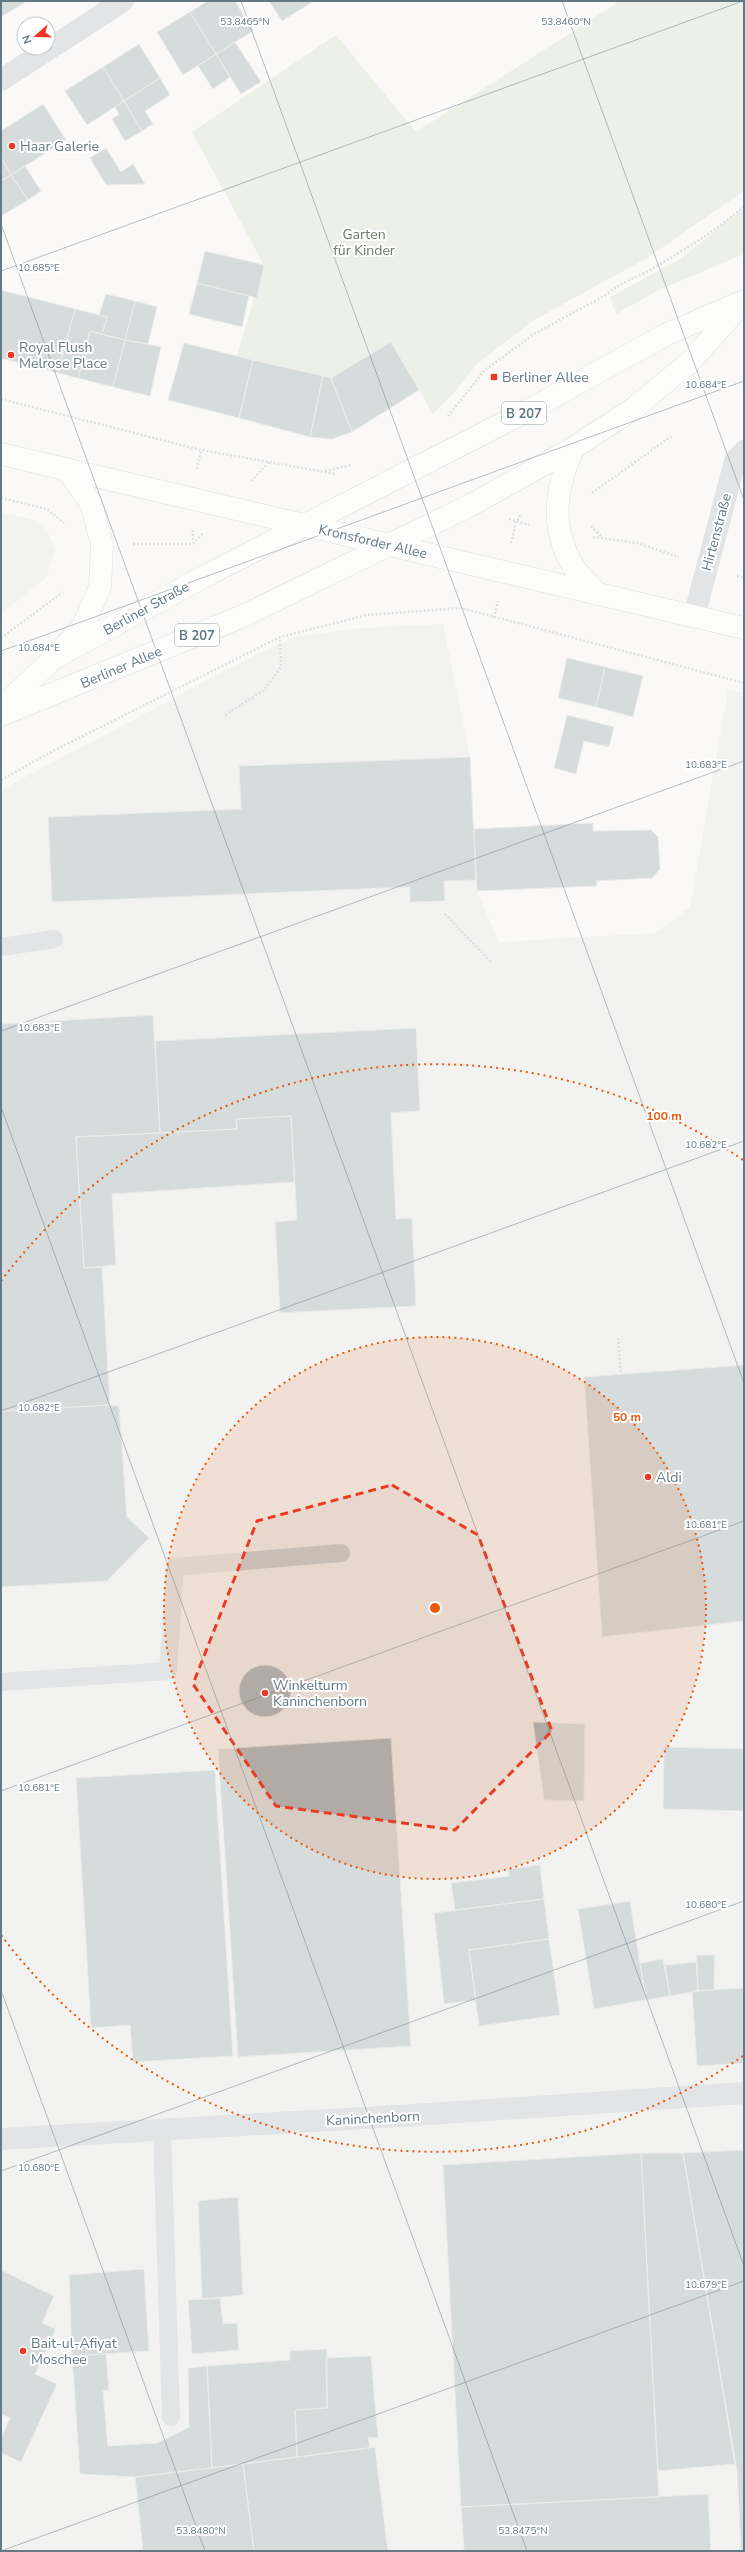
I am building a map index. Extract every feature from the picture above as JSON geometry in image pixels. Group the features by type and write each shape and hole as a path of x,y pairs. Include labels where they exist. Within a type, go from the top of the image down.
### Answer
{"main road":[{"name":"Berliner Allee","path":"1,715 243,616 471,505 573,448 633,409 690,362 744,301"},
{"name":"Berliner Allee","path":"304,525 529,410 667,334 744,301"},
{"path":"573,448 561,478 557,511 560,533 573,566 598,594"},
{"name":"Kronsforder Allee","path":"1,454 744,628"},
{"path":"54,658 83,626 100,587 102,544 91,504 67,469"},
{"name":"Berliner Straße","path":"1,708 54,658 304,525"}],"street":[{"path":"1,80 123,1"},
{"name":"Hirtenstraße","path":"694,617 706,566 735,461 744,451"},
{"name":"Kaninchenborn","path":"1,2139 744,2093"}],"lane":[{"path":"1,947 54,940"},
{"path":"1,1682 168,1671 175,1567 341,1553"},
{"path":"162,2130 171,2417"}],"path":[{"path":"459,403 484,371 534,334 606,295 613,288 650,270 720,227 744,206"},
{"path":"1,399 201,450 322,472"},
{"path":"588,499 592,493 673,435"},
{"path":"1,498 47,508 68,527 76,542 102,544 193,544"},
{"path":"516,522 560,533 637,544 706,566"},
{"path":"586,522 603,538"},
{"path":"1,638 66,590"},
{"path":"1,780 51,752 280,637 367,615 461,608 494,618 744,683"},
{"path":"225,715 263,691 281,667 280,637"},
{"path":"445,914 491,962"},
{"path":"618,1338 621,1374"}],"highlighted area":[{"path":"392,1485 478,1535 552,1731 455,1830 276,1806 193,1684 257,1521"}],"shaded area":[{"path":"1,512 34,520 48,532 55,550 46,578 1,614"},
{"path":"443,624 470,757 477,891 499,942 655,933 690,907 728,690 744,693 744,2551 1,2551 1,790 255,655 295,637 361,628"}],"green space":[{"name":"Garten für Kinder","path":"620,1 744,1 744,191 647,258 534,320 477,364 453,394 433,414 391,342 331,378 237,356 264,265 192,132 336,35 416,132"},
{"path":"744,207 744,254 659,290 616,314 610,297 682,258"}],"building":[{"path":"1,1 27,1 1,17"},
{"path":"208,1 235,1 253,31 216,54 190,12"},
{"path":"269,1 314,1 282,21"},
{"path":"190,12 216,54 183,75 157,32"},
{"path":"235,42 261,82 241,94 216,54"},
{"path":"139,44 160,78 124,101 103,67"},
{"path":"216,54 230,77 213,89 198,66"},
{"path":"103,67 124,101 87,125 65,91"},
{"path":"160,78 170,95 145,111 153,124 142,131 124,101"},
{"path":"124,101 142,131 125,141 112,119 119,114 115,107"},
{"path":"43,104 66,140 11,175 1,157 1,131"},
{"path":"106,148 121,172 133,164 145,184 106,185 90,158"},
{"path":"1,157 11,175 1,181"},
{"path":"25,166 41,191 28,200 11,175"},
{"path":"11,175 28,200 1,216 1,181"},
{"path":"205,251 264,265 257,298 197,283"},
{"path":"197,283 249,296 242,327 189,314"},
{"path":"1,290 75,309 58,373 1,358"},
{"path":"106,294 135,301 125,340 102,334 107,317 99,315"},
{"path":"135,301 157,307 148,344 125,340"},
{"path":"75,309 107,317 102,334 90,331 78,378 58,373"},
{"path":"90,331 125,340 113,387 78,378"},
{"path":"125,340 161,347 150,396 113,387"},
{"path":"391,342 419,390 352,432 331,378"},
{"path":"184,343 253,360 239,418 168,400"},
{"path":"253,360 323,376 310,437 239,418"},
{"path":"323,376 331,378 352,432 332,439 310,437"},
{"path":"567,658 605,667 596,707 558,698"},
{"path":"605,667 643,676 633,717 596,707"},
{"path":"567,715 614,727 609,747 584,741 576,774 554,768"},
{"path":"470,757 476,880 444,881 445,901 410,902 410,887 52,902 48,817 241,809 239,766"},
{"path":"593,823 593,831 651,830 658,837 660,869 652,878 596,881 597,886 477,891 474,829"},
{"path":"153,1015 160,1133 76,1137 84,1268 102,1267 110,1405 1,1411 1,1024"},
{"path":"416,1028 420,1111 391,1113 396,1219 412,1218 416,1306 280,1313 275,1222 297,1220 291,1116 236,1119 237,1129 160,1133 155,1041"},
{"path":"291,1116 294,1182 112,1194 116,1265 84,1268 76,1137 237,1129 236,1119"},
{"path":"744,1365 744,1621 602,1637 584,1377"},
{"path":"110,1405 119,1406 127,1517 149,1538 107,1581 1,1587 1,1411"},
{"name":"Winkelturm Kaninchenborn","path":"265,1665 275,1667 283,1673 289,1681 291,1691 289,1701 283,1709 275,1715 265,1717 255,1715 247,1709 241,1701 239,1691 241,1681 247,1673 255,1667"},
{"path":"533,1722 585,1724 584,1801 544,1800"},
{"path":"391,1738 411,2046 238,2057 218,1749"},
{"path":"664,1747 744,1749 744,1811 663,1809"},
{"path":"215,1770 233,2056 133,2062 130,2025 91,2028 76,1778"},
{"path":"540,1865 544,1899 455,1910 451,1883 509,1876 508,1869"},
{"path":"544,1899 549,1939 469,1950 476,2000 444,2004 434,1913"},
{"path":"630,1901 646,2000 594,2009 578,1909"},
{"path":"549,1939 560,2015 479,2026 469,1950"},
{"path":"696,1955 715,1955 714,1990 698,1991"},
{"path":"663,1959 670,1996 646,2000 640,1963"},
{"path":"697,1962 698,1991 670,1996 665,1965"},
{"path":"744,1988 744,2063 697,2066 692,1991"},
{"path":"744,2150 744,2551 741,2551 737,2471 683,2153"},
{"path":"641,2153 683,2153 735,2464 658,2471"},
{"path":"641,2153 659,2497 461,2507 443,2165"},
{"path":"238,2197 243,2295 202,2299 198,2201"},
{"path":"144,2269 149,2351 72,2356 69,2275"},
{"name":"Bait-ul-Afiyat Moschee","path":"1,2270 54,2296 42,2323 56,2329 35,2374 57,2384 21,2462 1,2453 1,2439 10,2418 1,2414"},
{"path":"220,2298 223,2324 237,2323 239,2350 192,2354 188,2300"},
{"path":"327,2349 327,2408 295,2410 297,2457 212,2468 207,2366 290,2360 290,2351"},
{"path":"106,2354 109,2390 103,2391 108,2446 157,2443 189,2427 188,2368 207,2366 212,2468 135,2477 80,2474 72,2356"},
{"path":"371,2356 378,2438 368,2437 370,2448 297,2457 295,2410 327,2408 326,2358"},
{"path":"375,2447 388,2551 254,2551 243,2464"},
{"path":"243,2464 254,2551 143,2551 135,2477"},
{"path":"708,2494 711,2551 464,2551 461,2507"}],"place":[{"name":"Haar Galerie","path":"12,146"},
{"name":"Royal Flush Melrose Place","path":"11,355"},
{"name":"Berliner Allee","path":"494,377"},
{"name":"Aldi","path":"648,1477"},
{"name":"Winkelturm Kaninchenborn","path":"265,1693"},
{"name":"Bait-ul-Afiyat Moschee","path":"23,2351"}]}
